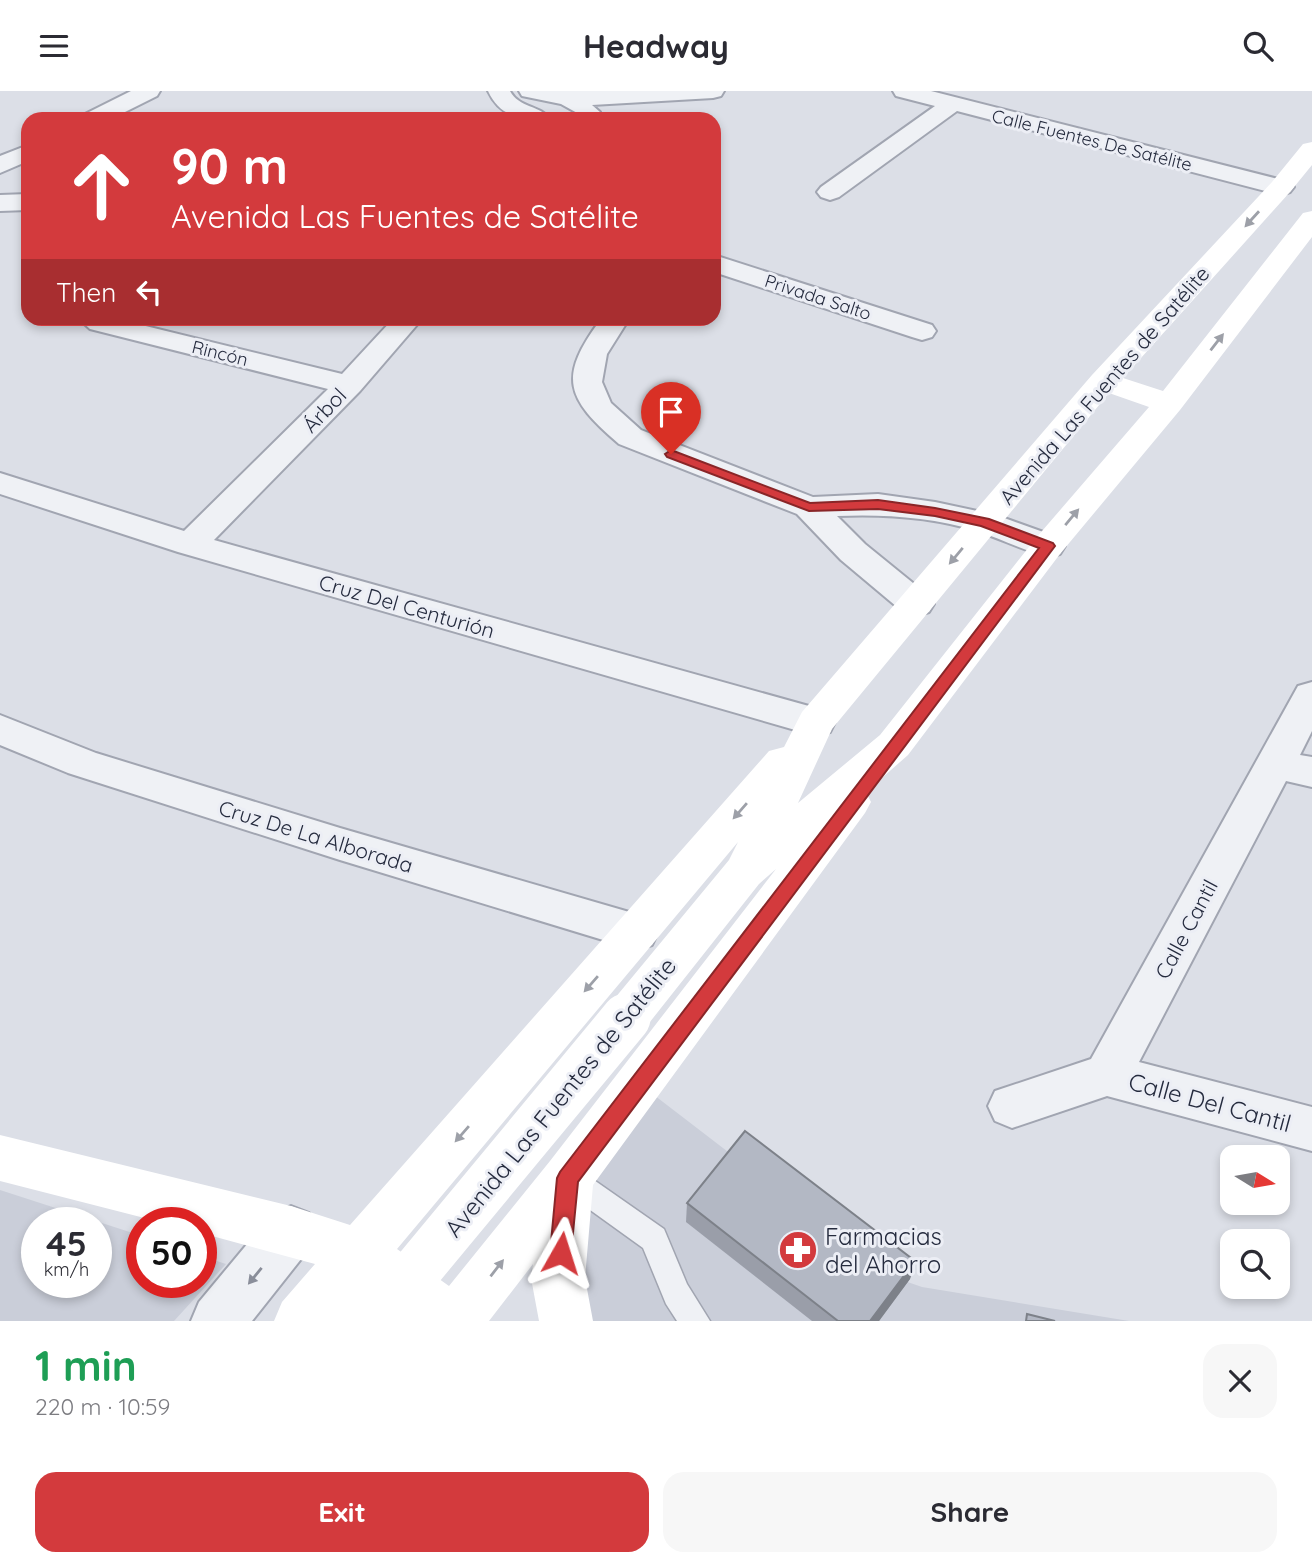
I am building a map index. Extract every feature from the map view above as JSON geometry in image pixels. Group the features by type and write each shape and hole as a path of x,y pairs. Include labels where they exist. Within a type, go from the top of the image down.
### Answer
{"main road":[{"name":"Avenida Las Fuentes de Satélite","path":"744,872 816,722 1104,381 1281,187 1312,149"},
{"name":"Avenida Las Fuentes de Satélite","path":"375,1321 744,872 894,745 1048,546 1169,403 1312,219"},
{"path":"1104,381 1169,403"},
{"path":"301,1321 816,722"},
{"path":"0,1158 291,1231 359,1253 453,1321 582,1159 894,745"},
{"path":"506,1082 502,1105 509,1125 525,1142 548,1150 572,1150 582,1159"},
{"path":"566,1321 558,1277 582,1159"},
{"path":"342,1321 359,1253"}],"street":[{"path":"107,112 149,91"},
{"path":"499,91 502,99 517,112"},
{"path":"530,91 568,99 713,91"},
{"name":"Calle Fuentes De Satélite","path":"904,91 1281,187"},
{"path":"568,99 585,112"},
{"path":"830,192 951,105"},
{"path":"0,166 21,156"},
{"path":"0,203 21,202"},
{"name":"Privada Salto","path":"721,265 922,331"},
{"name":"Rincón","path":"112,326 349,385"},
{"name":"Árbol","path":"190,544 349,385 402,326"},
{"path":"610,326 590,353 586,373 592,398 607,419 631,437 809,507 878,504 984,522 1048,546"},
{"name":"Cruz Del Centurión","path":"0,484 190,544 816,722"},
{"path":"809,507 853,552 916,604"},
{"name":"Calle Cantil","path":"1107,1075 1293,768 1312,695"},
{"name":"Cruz De La Alborada","path":"0,729 82,763 340,844 636,932"},
{"path":"1012,1106 1107,1075"},
{"name":"Calle Del Cantil","path":"1107,1075 1312,1129"},
{"path":"218,1321 291,1231"}],"lane":[{"path":"582,1159 654,1239 677,1294 695,1321"}],"shaded area":[{"path":"650,1092 890,1276 922,1287 1129,1321 580,1321 587,1192"},
{"path":"0,1190 52,1207 21,1207 21,1298 112,1298 112,1226 126,1231 126,1298 195,1298 174,1321 0,1321"},
{"path":"217,1261 226,1264 217,1274"}],"building":[{"name":"Farmacias del Ahorro","path":"745,1131 915,1261 870,1321 838,1321 687,1203"},
{"path":"1027,1314 1055,1321 1026,1321"}],"place":[{"name":"Farmacias del Ahorro","path":"798,1250"}],"route":[{"path":"561,1253 568,1178 894,745 1048,546 984,522 935,512 878,504 809,507 671,454"}]}
